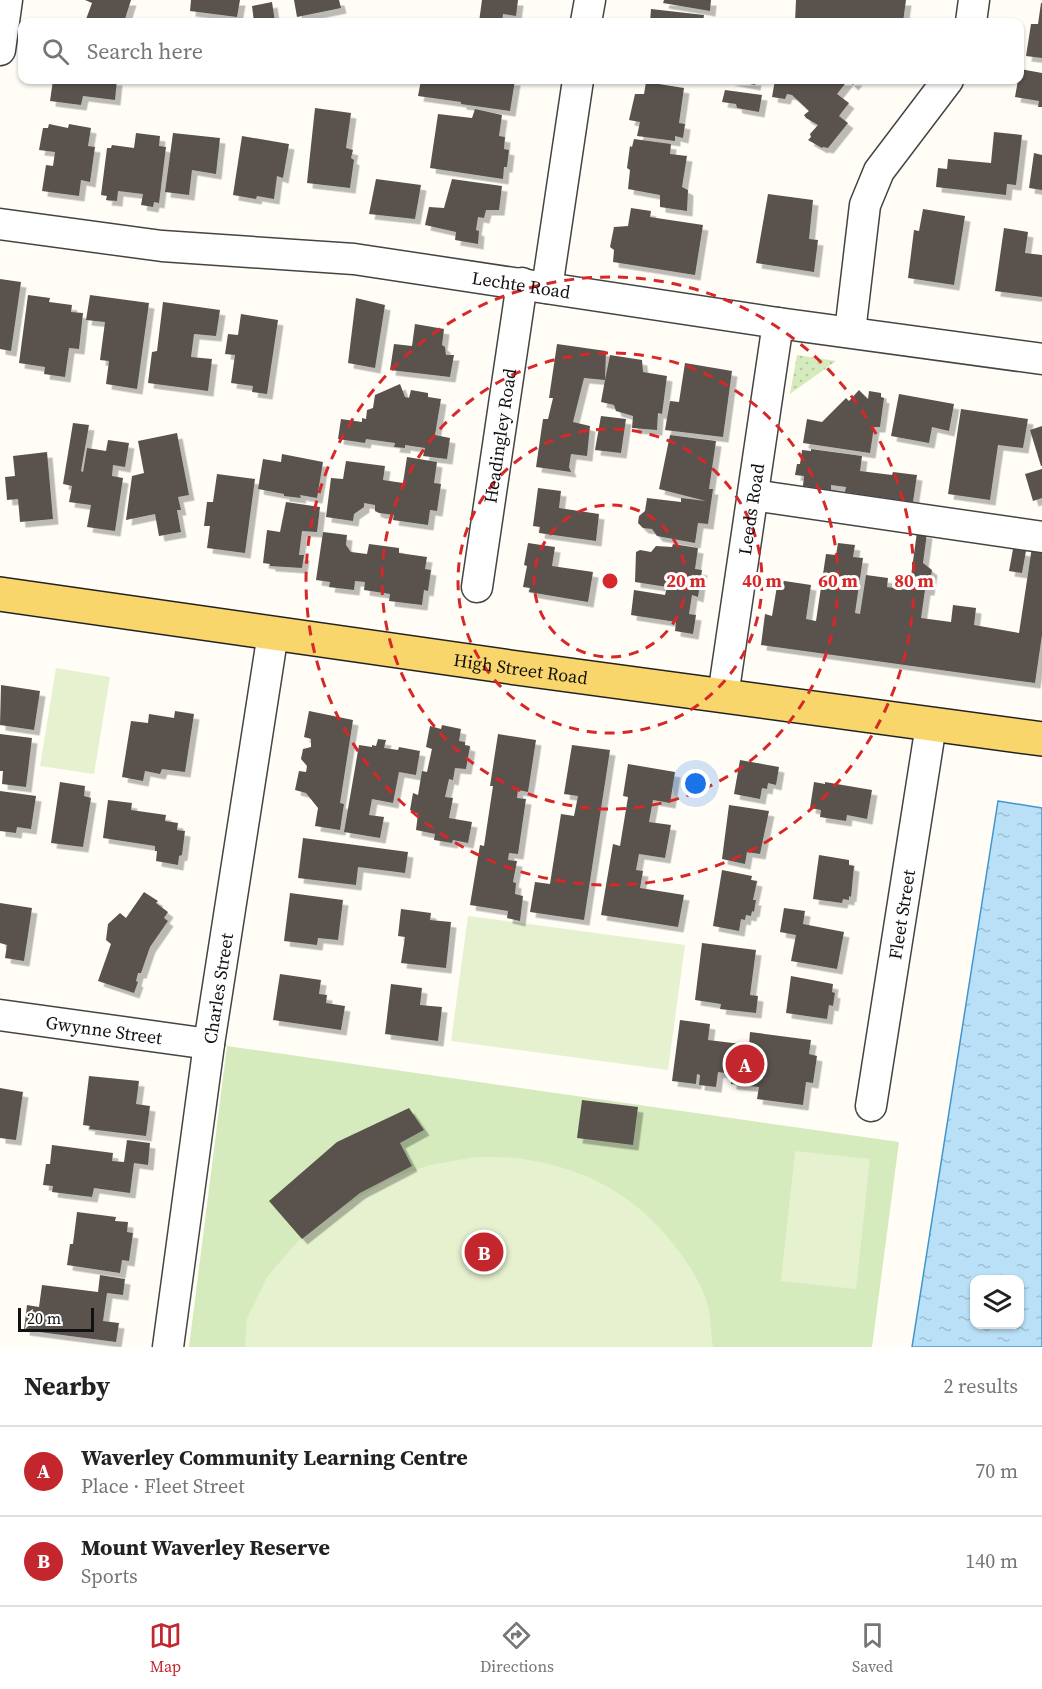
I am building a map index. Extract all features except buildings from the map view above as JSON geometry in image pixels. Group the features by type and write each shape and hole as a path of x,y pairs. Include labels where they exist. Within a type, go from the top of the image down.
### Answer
{"main road":[{"name":"High Street Road","path":"0,594 1042,739"}],"street":[{"path":"0,50 7,0"},
{"path":"587,18 590,0"},
{"path":"972,18 974,0"},
{"name":"Headingley Road","path":"477,587 535,286 577,84"},
{"path":"850,332 865,205 879,171 945,84"},
{"name":"Lechte Road","path":"0,224 162,246 354,259 778,323 1042,359"},
{"name":"Leeds Road","path":"723,696 778,323"},
{"path":"753,495 1042,537"},
{"name":"Charles Street","path":"168,1347 209,1044 273,633"},
{"name":"Fleet Street","path":"871,1106 931,725"},
{"name":"Gwynne Street","path":"0,1015 209,1044"}],"green space":[{"path":"797,355 836,361 790,394"},
{"path":"56,668 110,677 94,774 40,766"},
{"path":"468,916 685,945 668,1070 451,1041"},
{"path":"227,1046 899,1142 872,1347 189,1347"},
{"path":"795,1151 870,1159 856,1289 781,1281"},
{"path":"476,1157 523,1159 568,1170 609,1188 646,1214 682,1255 703,1291 710,1316 713,1347 245,1347 247,1319 267,1277 300,1239 349,1203 390,1179 430,1165"}],"water":[{"path":"998,801 1042,808 1042,1347 912,1347"}],"place":[{"name":"Waverley Community Learning Centre","path":"745,1064"},
{"name":"Mount Waverley Reserve","path":"484,1252"}]}
